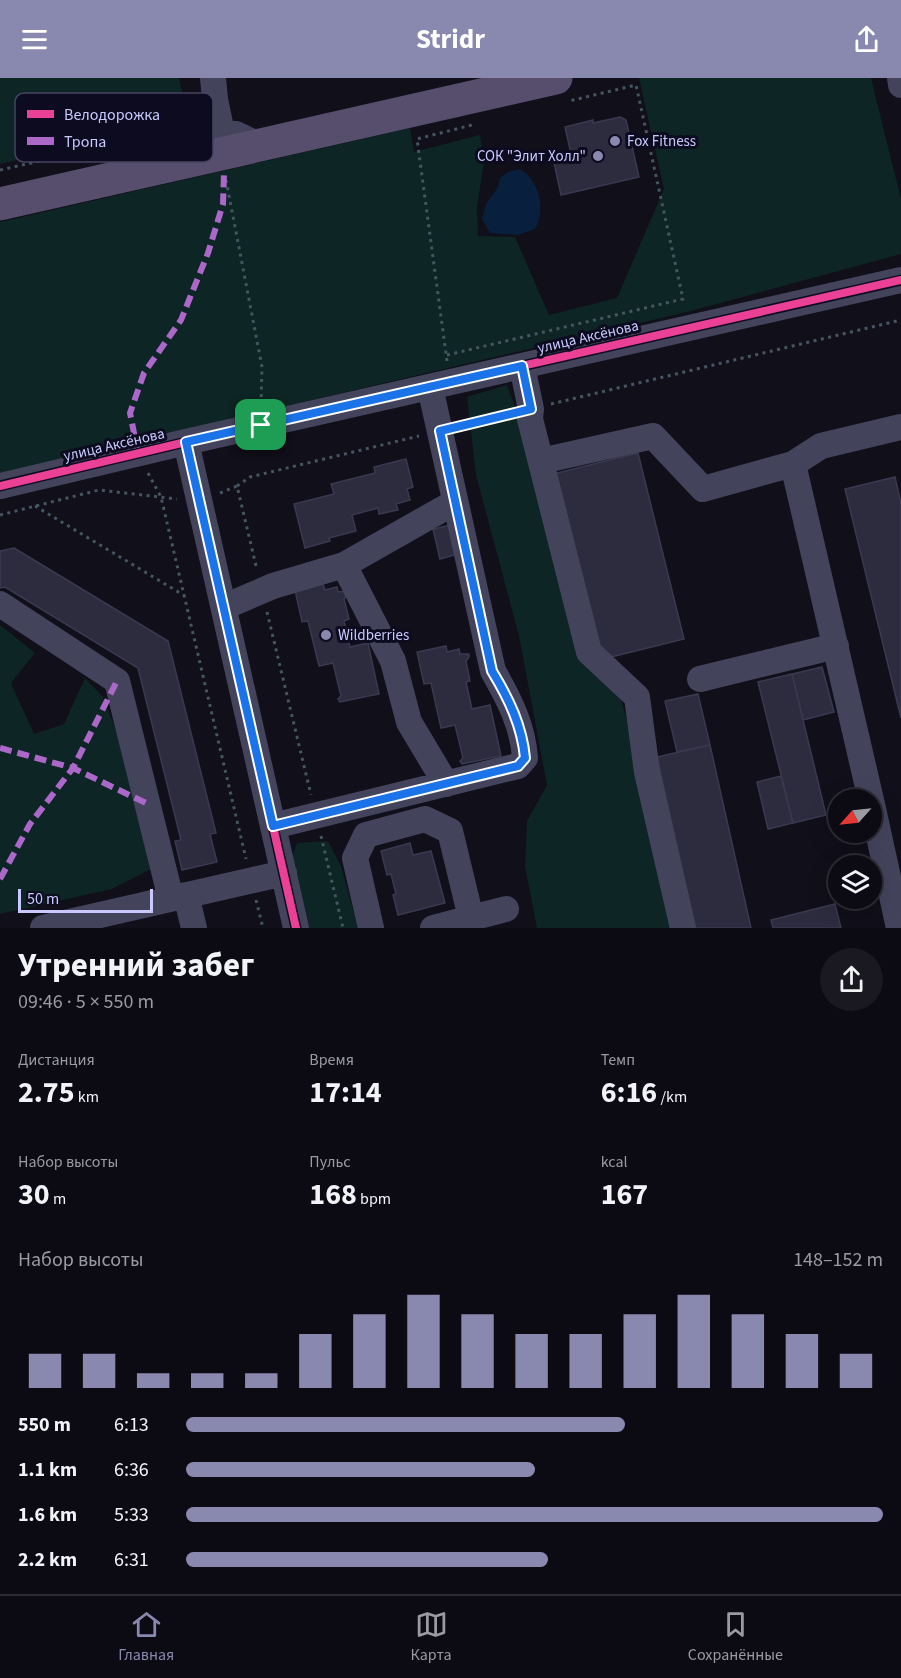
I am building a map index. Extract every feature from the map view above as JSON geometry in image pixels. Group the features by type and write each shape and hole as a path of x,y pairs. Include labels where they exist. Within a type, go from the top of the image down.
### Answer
{"main road":[{"path":"213,146 221,143 259,145 561,90"},
{"path":"0,204 153,169 171,162"}],"street":[{"path":"213,78 221,143"},
{"path":"900,78 901,85"},
{"name":"улица Аксёнова","path":"0,486 901,280"},
{"path":"522,366 531,409 530,419 589,652 637,697 647,772 683,928"},
{"path":"273,826 518,766 525,758 524,739 511,704 492,671 440,431 440,384"},
{"path":"541,461 653,436 704,489 793,464 821,446 901,427"},
{"path":"186,442 296,928"},
{"path":"793,464 868,789"},
{"path":"224,607 273,586 344,565 455,502"},
{"path":"344,565 393,661 409,722 446,784"},
{"path":"0,604 117,681 178,897 194,928"},
{"path":"700,679 836,646"},
{"path":"371,928 356,858 366,835 425,819 450,831 468,923"},
{"path":"880,843 899,928"},
{"path":"43,928 284,873"},
{"path":"433,928 468,923 506,909"}],"path":[{"path":"447,356 683,299 636,85 561,90"},
{"path":"440,384 447,356 417,139 475,124"},
{"path":"221,143 262,367 261,425"},
{"path":"237,486 250,477 901,320"},
{"path":"138,453 161,497 263,928"},
{"path":"34,505 185,596"}],"green space":[{"path":"0,78 179,78 183,93 15,93 15,161 0,164"},
{"path":"639,78 871,78 901,199 901,254 687,312 0,473 0,222 410,128 414,152 480,135 484,162 477,207 478,236 515,237 549,315 617,298 664,189"},
{"path":"507,385 618,689 644,779 675,928 537,928 525,867 527,821 547,785 519,636 476,475 467,397"},
{"path":"0,625 35,653 11,683 34,734 64,724 85,678 103,697 146,808 153,868 112,889 0,914"},
{"path":"328,841 341,866 358,928 305,928 289,866 297,843"}],"water":[{"path":"520,169 532,181 539,196 540,213 535,229 518,235 490,233 482,219 486,204 498,187 500,178 508,172"}],"building":[{"name":"СОК \"Элит Холл\"","path":"620,117 626,120 639,177 561,195 553,158 571,154 565,127 593,120 593,123"},
{"path":"638,453 684,639 599,660 553,474"},
{"path":"406,459 413,487 407,489 410,500 396,504 398,510 379,514 378,508 352,515 356,531 329,538 330,541 305,548 294,504 334,494 331,484 375,473 374,467"},
{"path":"895,477 901,503 901,718 845,489"},
{"path":"451,525 458,554 440,559 433,529"},
{"path":"14,548 168,641 216,833 210,834 217,862 182,870 175,841 181,840 138,668 5,587 0,588 0,551"},
{"path":"323,584 325,590 337,587 338,592 345,591 347,595 344,599 349,619 344,621 350,647 368,643 379,694 340,702 338,699 341,696 333,663 319,666 308,621 302,622 295,590"},
{"path":"446,646 447,652 459,649 460,654 469,654 466,661 470,681 466,682 472,709 490,705 501,756 462,764 460,761 463,758 455,725 441,728 431,683 424,684 417,652"},
{"path":"822,667 834,712 803,720 792,674"},
{"path":"792,674 826,815 793,823 758,682"},
{"path":"698,694 710,745 677,752 665,701"},
{"path":"710,745 751,928 695,928 657,757"},
{"path":"781,776 793,823 768,829 757,782"},
{"path":"410,843 413,855 431,851 445,903 398,915 391,874 387,875 381,851"},
{"path":"828,906 828,909 836,909 841,928 773,928 771,920"}],"marked path":[{"path":"138,453 130,413 144,373 181,320 208,253 223,204 224,173"},
{"path":"0,879 30,824 73,768 117,681"},
{"path":"0,748 73,768 148,804"}],"cycle path":[{"path":"0,486 901,280"},
{"path":"186,442 296,928"}],"place":[{"name":"Fox Fitness","path":"615,141"},
{"name":"СОК \"Элит Холл\"","path":"598,156"},
{"name":"Wildberries","path":"326,635"}],"route":[{"path":"522,366 531,409 440,431 492,671 511,704 524,739 525,758 518,766 273,826 186,442 261,425 522,366"}]}
